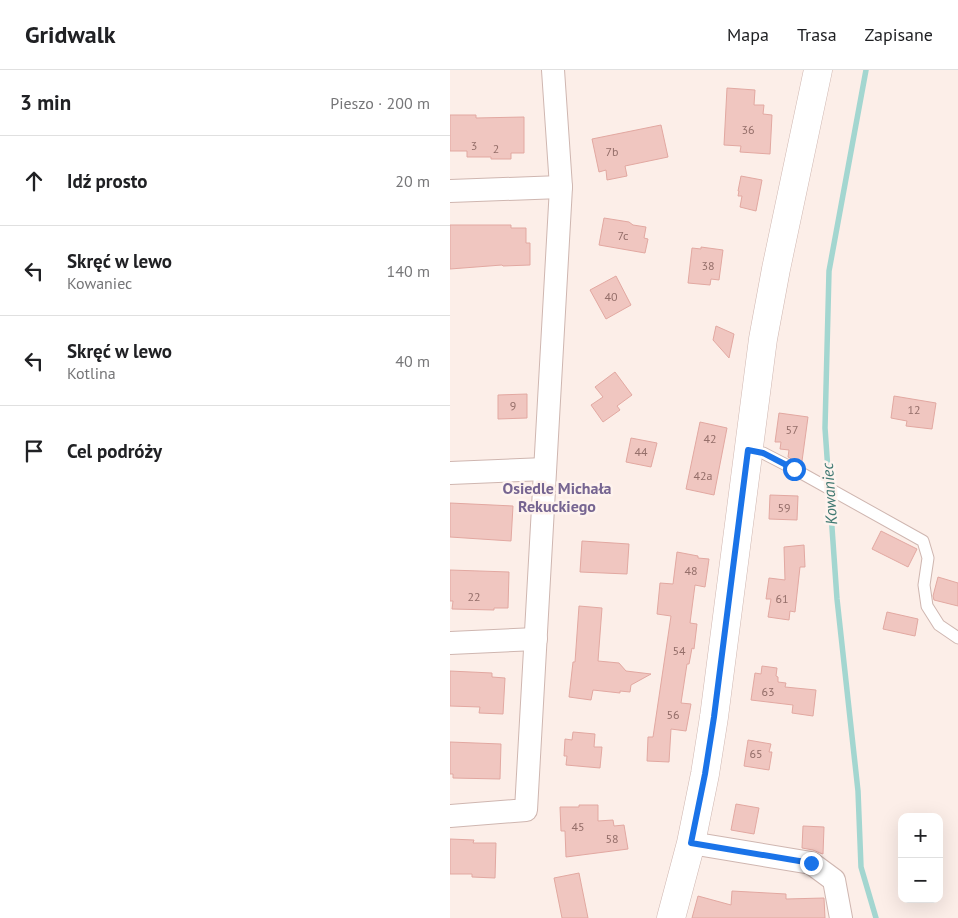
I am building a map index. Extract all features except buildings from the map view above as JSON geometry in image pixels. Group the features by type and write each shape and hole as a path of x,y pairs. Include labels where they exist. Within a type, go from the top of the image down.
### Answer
{"street":[{"path":"450,816 526,810 561,188 553,70"},
{"path":"670,918 691,843 705,774 762,348 818,70"},
{"path":"450,191 561,188"},
{"path":"450,473 545,469"},
{"path":"450,644 536,639"},
{"path":"691,843 811,863 834,880 841,918"}],"lane":[{"path":"748,450 763,453 794,469 924,541 928,558 924,585 927,606 939,625 958,638"}],"waterway":[{"name":"Kowaniec","path":"866,70 829,271 825,428 837,599 858,791 861,867 876,918"}],"district":[{"name":"Osiedle Michała Rekuckiego","path":"557,497"}],"route":[{"path":"794,469 763,453 748,450 714,717 691,843 811,863"}]}
